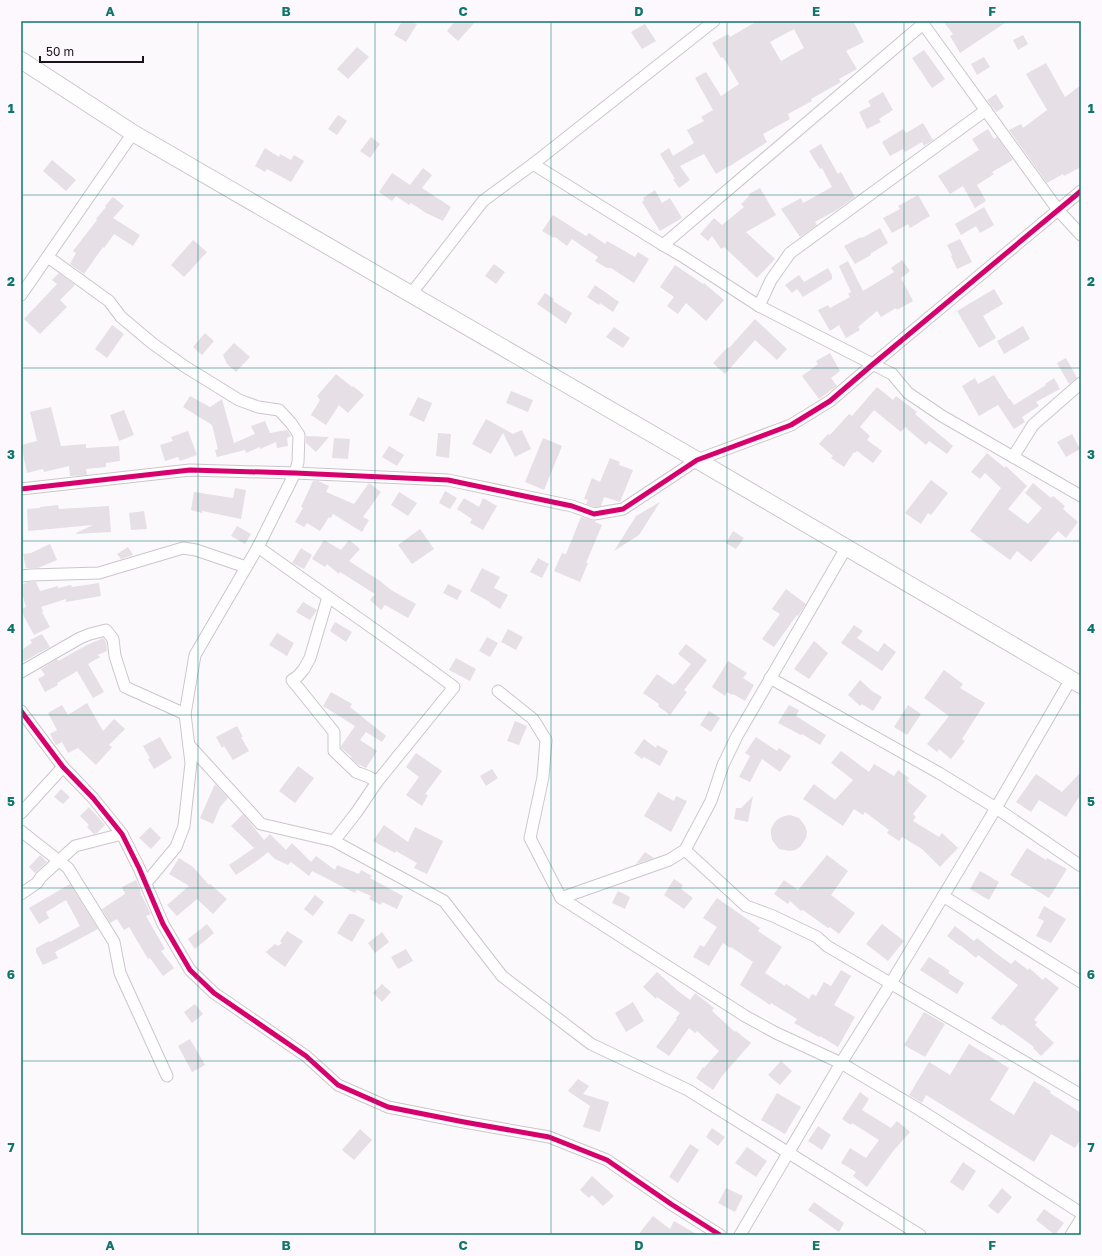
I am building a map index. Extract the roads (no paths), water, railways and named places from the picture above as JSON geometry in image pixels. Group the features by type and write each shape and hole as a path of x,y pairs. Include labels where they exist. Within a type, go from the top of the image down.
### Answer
{"main road":[{"path":"21,60 134,133 1076,682"}],"street":[{"path":"411,294 483,201 533,164 714,21"},
{"path":"663,246 922,22 1058,210 1081,235"},
{"path":"759,306 771,280 790,253 986,110"},
{"path":"21,295 134,133"},
{"path":"533,164 663,246 682,256 759,306 892,374 908,394 942,416 1081,496"},
{"path":"21,489 190,470 295,473 448,480 572,506 594,514 623,509 697,460 790,425 830,401 1081,191"},
{"path":"48,257 109,301 121,317 152,343 184,366 239,400 258,407 279,410 291,423 299,435 298,462 295,473 258,547 195,656 185,714 191,763 184,826 176,847 146,883"},
{"path":"1013,456 1034,425 1081,383"},
{"path":"258,547 399,646 454,687 377,782 356,813 334,841"},
{"path":"21,576 99,573 183,548 196,550 246,567"},
{"path":"561,898 669,860 685,850 711,801 723,765 736,736 846,548"},
{"path":"328,597 310,658 304,669 292,680 334,732 334,751 356,772 377,782"},
{"path":"21,672 80,638 106,630 114,639 115,656 125,687 185,714"},
{"path":"770,678 939,773 996,808 1081,866"},
{"path":"740,1235 841,1063 891,984 996,808 1076,682"},
{"path":"498,691 533,719 546,740 543,777 530,838 561,898 745,1016 776,1033 841,1063 920,1110 1081,1213"},
{"path":"21,711 63,767 93,798 122,834 146,883 163,924 190,970 214,993 306,1056 338,1085 388,1107 550,1137 607,1160 671,1204 720,1235"},
{"path":"189,745 261,824 334,841 444,901 502,976 591,1044 688,1090 920,1235"},
{"path":"21,813 63,767"},
{"path":"21,831 68,868 114,942 120,973 167,1076"},
{"path":"21,894 37,883 40,878 76,846 122,834"},
{"path":"685,850 746,906 773,916 817,937 827,946 1081,1096"},
{"path":"943,896 1081,982"},
{"path":"1071,1235 1081,1219"}]}
